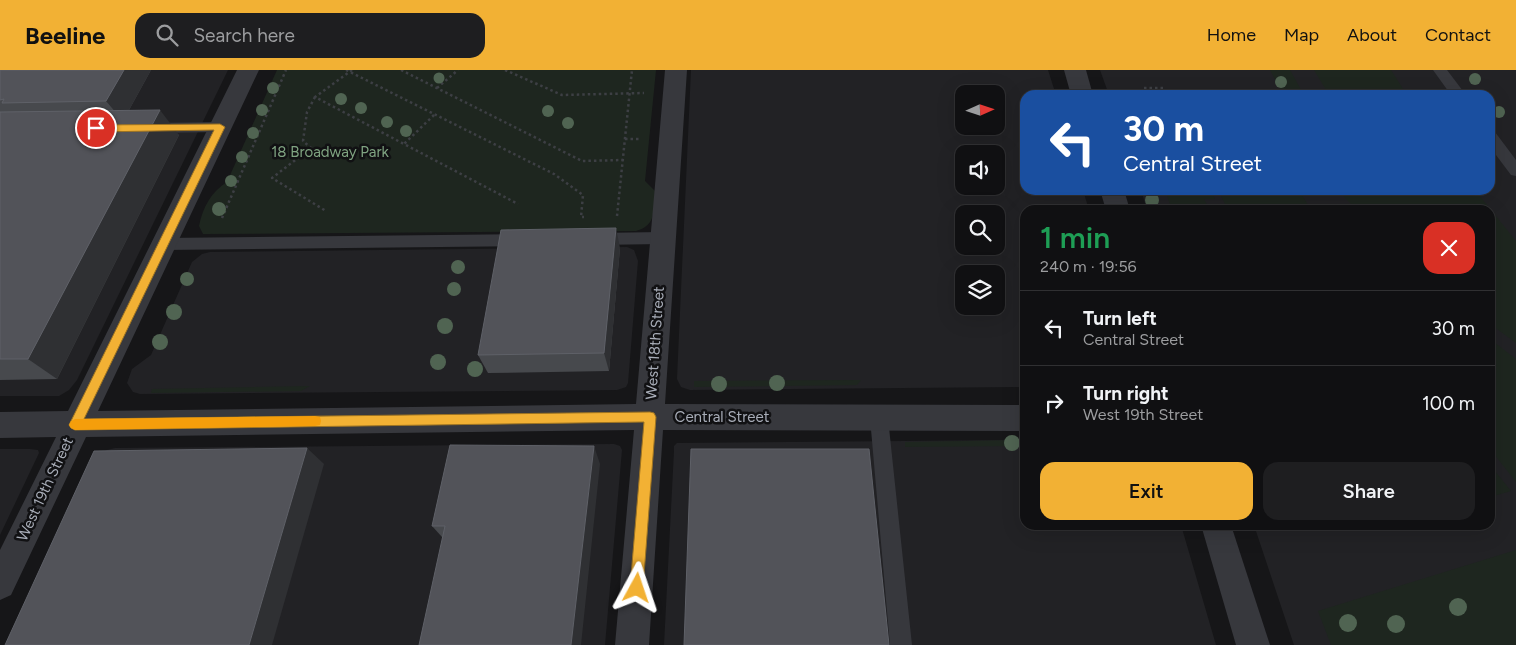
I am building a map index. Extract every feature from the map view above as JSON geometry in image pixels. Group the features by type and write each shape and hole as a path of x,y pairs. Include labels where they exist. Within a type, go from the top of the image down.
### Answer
{"street":[{"name":"West 19th Street","path":"0,584 75,425 248,70"},
{"name":"West 18th Street","path":"632,645 676,70"},
{"path":"1075,70 1081,90"},
{"name":"Central Street","path":"0,425 650,417 1020,418"},
{"path":"1218,530 1253,645"}],"lane":[{"path":"1440,70 1455,90"},
{"path":"134,128 220,127"},
{"path":"1495,143 1516,171"},
{"path":"582,239 662,238"},
{"path":"163,244 543,240"},
{"path":"879,418 901,645"}],"path":[{"path":"211,244 286,70"},
{"path":"401,70 582,161 623,160"},
{"path":"437,88 458,70"},
{"path":"505,70 562,95 645,93"},
{"path":"608,217 617,217 632,70"},
{"path":"326,211 272,178 311,148 303,141 308,106 316,97 349,71 554,174 583,194 581,217 590,217"},
{"path":"1144,88 1166,88"},
{"path":"316,97 518,204"},
{"path":"404,144 434,115"},
{"path":"624,139 640,139"}],"shaded area":[{"path":"0,70 228,70 77,380 69,390 59,396 0,396"},
{"path":"691,70 1048,70 1054,90 1020,90 1020,195 1084,195 1088,205 1020,205 1020,387 690,390 681,387 677,379"},
{"path":"1100,70 1516,70 1516,645 1294,645 1256,530 1495,530 1495,205 1146,205 1142,195 1495,195 1495,90 1107,90"},
{"path":"627,247 634,250 638,261 628,383 626,387 617,390 140,394 133,392 127,383 132,369 151,355 192,262 202,254 210,252"},
{"path":"1020,440 1020,530 1182,530 1216,645 664,645 674,446 677,443"},
{"path":"614,444 620,446 622,450 605,645 16,645 102,453 107,450 115,448"},
{"path":"0,449 30,449 38,450 39,453 0,535"}],"green space":[{"name":"18 Broadway Park","path":"277,70 656,70 645,181 655,191 653,216 648,225 636,231 203,234 199,226 205,206 216,190 227,182"},
{"path":"1270,70 1290,70 1301,90 1280,90"},
{"path":"1314,70 1391,70 1404,90 1326,90"},
{"path":"1167,195 1213,195 1215,199 1204,199 1207,205 1170,205"},
{"path":"1220,195 1302,195 1308,205 1226,205"},
{"path":"1342,195 1479,195 1487,205 1352,205"},
{"path":"1495,215 1516,241 1516,343 1495,328"},
{"path":"1495,343 1516,359 1516,482 1495,455"},
{"path":"861,380 857,385 694,387 694,381"},
{"path":"310,386 301,391 151,393 152,389"},
{"path":"1020,440 1020,446 905,447 905,442"},
{"path":"1495,471 1511,491 1495,496"},
{"path":"1516,550 1516,645 1331,645 1318,611"}],"building":[{"path":"0,70 124,70 106,101 2,103 4,99 0,100"},
{"path":"160,110 28,359 0,359 0,112"},
{"path":"616,228 604,353 478,355 501,230"},
{"path":"450,445 594,446 571,645 419,645 445,526 432,526"},
{"path":"307,448 249,645 5,645 94,451"},
{"path":"691,449 869,449 889,645 684,645"}],"slow traffic":[{"path":"75,425 315,421"}],"route":[{"path":"96,128 220,127 75,425 650,417 637,588"}]}
